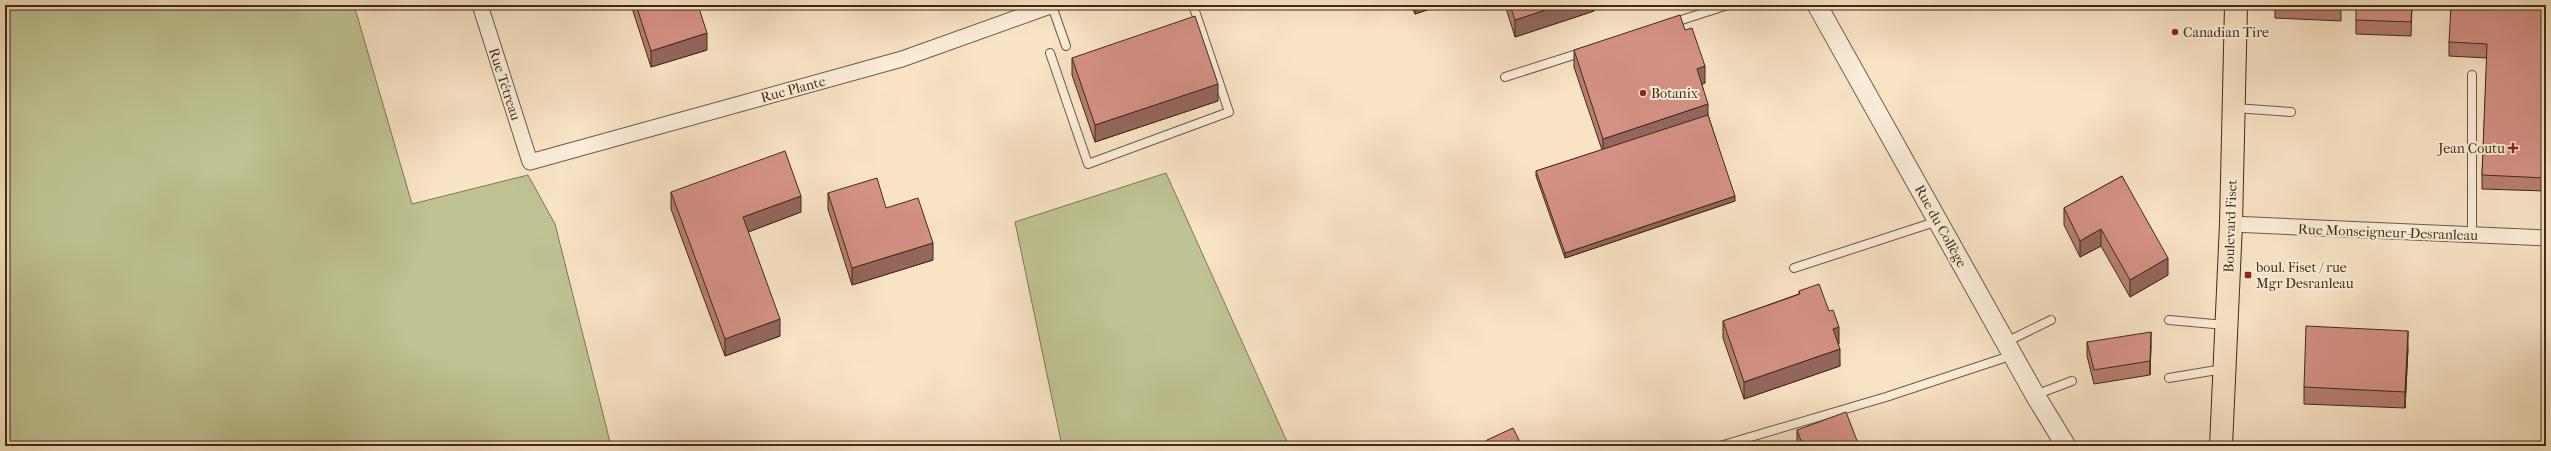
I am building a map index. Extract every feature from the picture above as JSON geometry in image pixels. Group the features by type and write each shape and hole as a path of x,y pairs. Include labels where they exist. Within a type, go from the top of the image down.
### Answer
{"main road":[{"name":"Boulevard Fiset","path":"2221,446 2231,224 2232,108 2236,5"}],"street":[{"name":"Rue Tétreau","path":"480,5 530,162"},
{"name":"Rue Plante","path":"530,162 902,59 1052,5"},
{"name":"Rue du Collège","path":"1817,5 2009,349 2066,446"},
{"name":"Rue Monseigneur-Desranleau","path":"2231,224 2546,238"}],"lane":[{"path":"1052,5 1066,46"},
{"path":"1050,52 1088,164 1229,112 1193,5"},
{"path":"1660,27 1728,5"},
{"path":"1505,77 1594,48"},
{"path":"2472,75 2472,235"},
{"path":"2232,108 2290,112"},
{"path":"1794,268 1938,220"},
{"path":"1720,446 1886,397 2009,349 2051,320"},
{"path":"2169,320 2226,325"},
{"path":"2169,378 2224,369"},
{"path":"2035,395 2072,381"}],"green space":[{"path":"5,5 354,5 412,204 528,175 555,224 610,442 663,446 5,446"},
{"path":"1166,173 1289,446 1062,446 1015,222"}],"building":[{"path":"636,5 675,5 676,7 683,5 698,5 707,33 651,51"},
{"path":"1510,5 1561,5 1515,20"},
{"path":"2287,5 2341,5 2341,7"},
{"path":"2356,5 2412,5 2411,22 2356,20"},
{"path":"2451,5 2546,5 2546,178 2482,175 2487,44 2449,42"},
{"path":"1680,15 1685,30 1692,28 1705,66 1697,69 1708,104 1603,139 1574,50"},
{"path":"1195,16 1218,84 1095,125 1072,58"},
{"path":"1708,115 1735,196 1565,253 1536,171"},
{"path":"785,151 801,196 743,217 780,319 725,339 671,192"},
{"path":"2122,176 2168,258 2130,280 2101,229 2080,241 2064,208"},
{"path":"877,178 886,208 918,198 933,243 852,268 828,193"},
{"path":"1819,284 1829,311 1833,310 1839,327 1833,329 1840,349 1744,382 1723,321 1800,294 1799,291"},
{"path":"2306,326 2408,331 2405,392 2304,387"},
{"path":"2151,332 2150,361 2094,370 2087,342"},
{"path":"1846,412 1859,446 1803,446 1797,430"},
{"path":"1513,428 1522,446 1490,446 1487,440"}],"place":[{"name":"Canadian Tire","path":"2175,32"},
{"name":"Botanix","path":"1643,93"},
{"name":"Jean Coutu","path":"2513,148"},
{"name":"boul. Fiset / rue Mgr Desranleau","path":"2248,275"}]}
